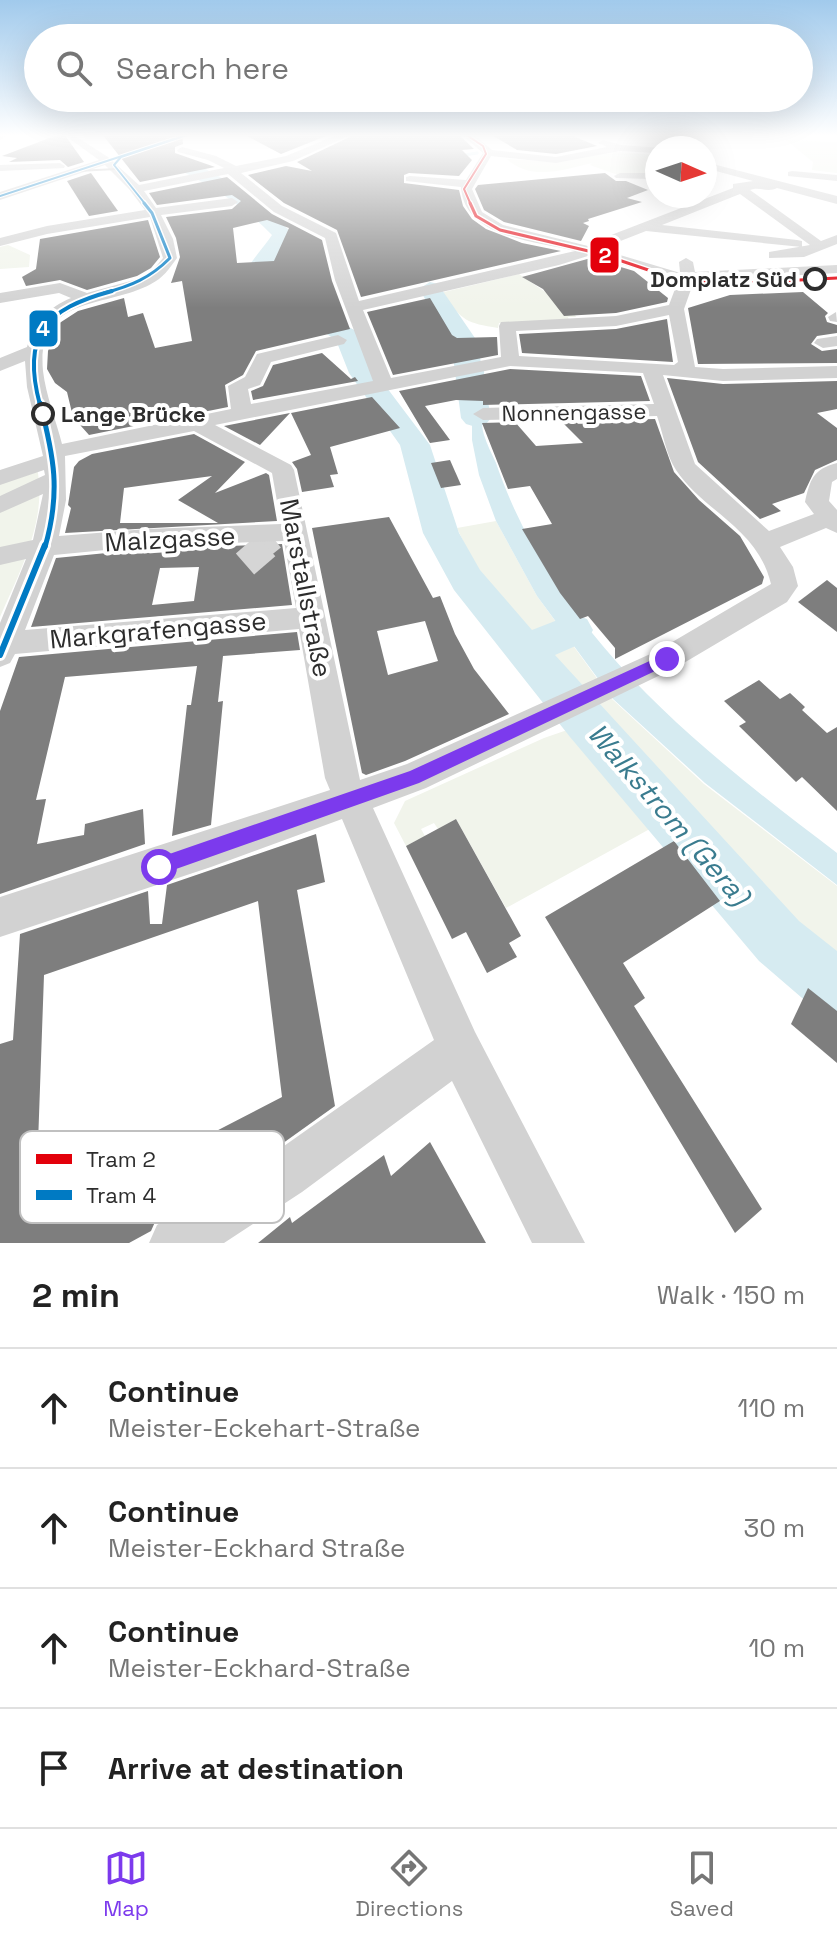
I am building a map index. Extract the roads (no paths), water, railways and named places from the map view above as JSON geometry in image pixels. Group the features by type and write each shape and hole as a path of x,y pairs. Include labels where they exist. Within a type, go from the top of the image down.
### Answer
{"street":[{"path":"6,628 43,547 54,510 50,462 33,368 40,332 50,317 85,298 142,282 165,267 170,258 169,249 152,212 137,192"},
{"path":"256,192 278,209 331,236 375,387"},
{"path":"469,192 471,204 484,221 505,231 592,250 678,294"},
{"path":"744,192 821,247"},
{"path":"778,192 837,208"},
{"path":"806,192 837,200"},
{"path":"0,242 47,230 232,202"},
{"path":"353,307 432,291 592,250 640,223 682,208"},
{"path":"640,223 821,247 837,253"},
{"path":"640,223 676,252 688,276 678,294 688,364 678,370"},
{"path":"754,257 804,253 837,239"},
{"path":"676,252 728,259"},
{"path":"510,361 507,326 616,321 678,294 835,276"},
{"path":"729,290 747,283 835,276"},
{"path":"0,298 60,288 85,298"},
{"path":"242,412 238,386 253,381 263,358 338,340"},
{"path":"0,366 36,349"},
{"path":"0,503 2,474 242,412 481,365 510,361 723,375 837,372"},
{"path":"0,366 22,371 36,381"},
{"path":"0,917 352,801 414,777 630,678 777,595 785,586 785,576 763,540 689,473 651,368"},
{"name":"Nonnengasse","path":"483,414 665,410"},
{"name":"Marstallstraße","path":"197,424 283,470 342,778 459,1048 559,1243"},
{"path":"0,503 50,462"},
{"path":"763,540 775,540 833,521 817,502 821,479 837,470"},
{"name":"Malzgasse","path":"0,556 43,547 297,532"},
{"name":"Markgrafengasse","path":"6,628 312,617"},
{"path":"284,1176 459,1048"},
{"path":"175,1243 212,1223"}],"waterway":[{"name":"Walkstrom (Gera)","path":"233,192 282,234 255,274 254,295 260,306 283,321 318,317 347,336 362,373 415,445 441,533 467,580 586,723 779,941 837,989"},
{"path":"430,289 464,341 476,418"},
{"path":"526,650 573,630"}],"tunnel":[{"path":"264,547 274,539"},
{"path":"245,564 267,545"}],"tram line":[{"name":"4","path":"0,196 12,192"},
{"name":"4","path":"0,655 32,583 49,533 54,507 54,456 34,377 35,345 53,316 68,306 139,282 155,273 170,258 152,213 135,192"},
{"name":"2","path":"465,192 476,216 500,230 601,254 675,279 726,284 837,278"}],"place":[{"name":"Domplatz Süd","path":"815,279"},
{"name":"Lange Brücke","path":"43,414"}]}
